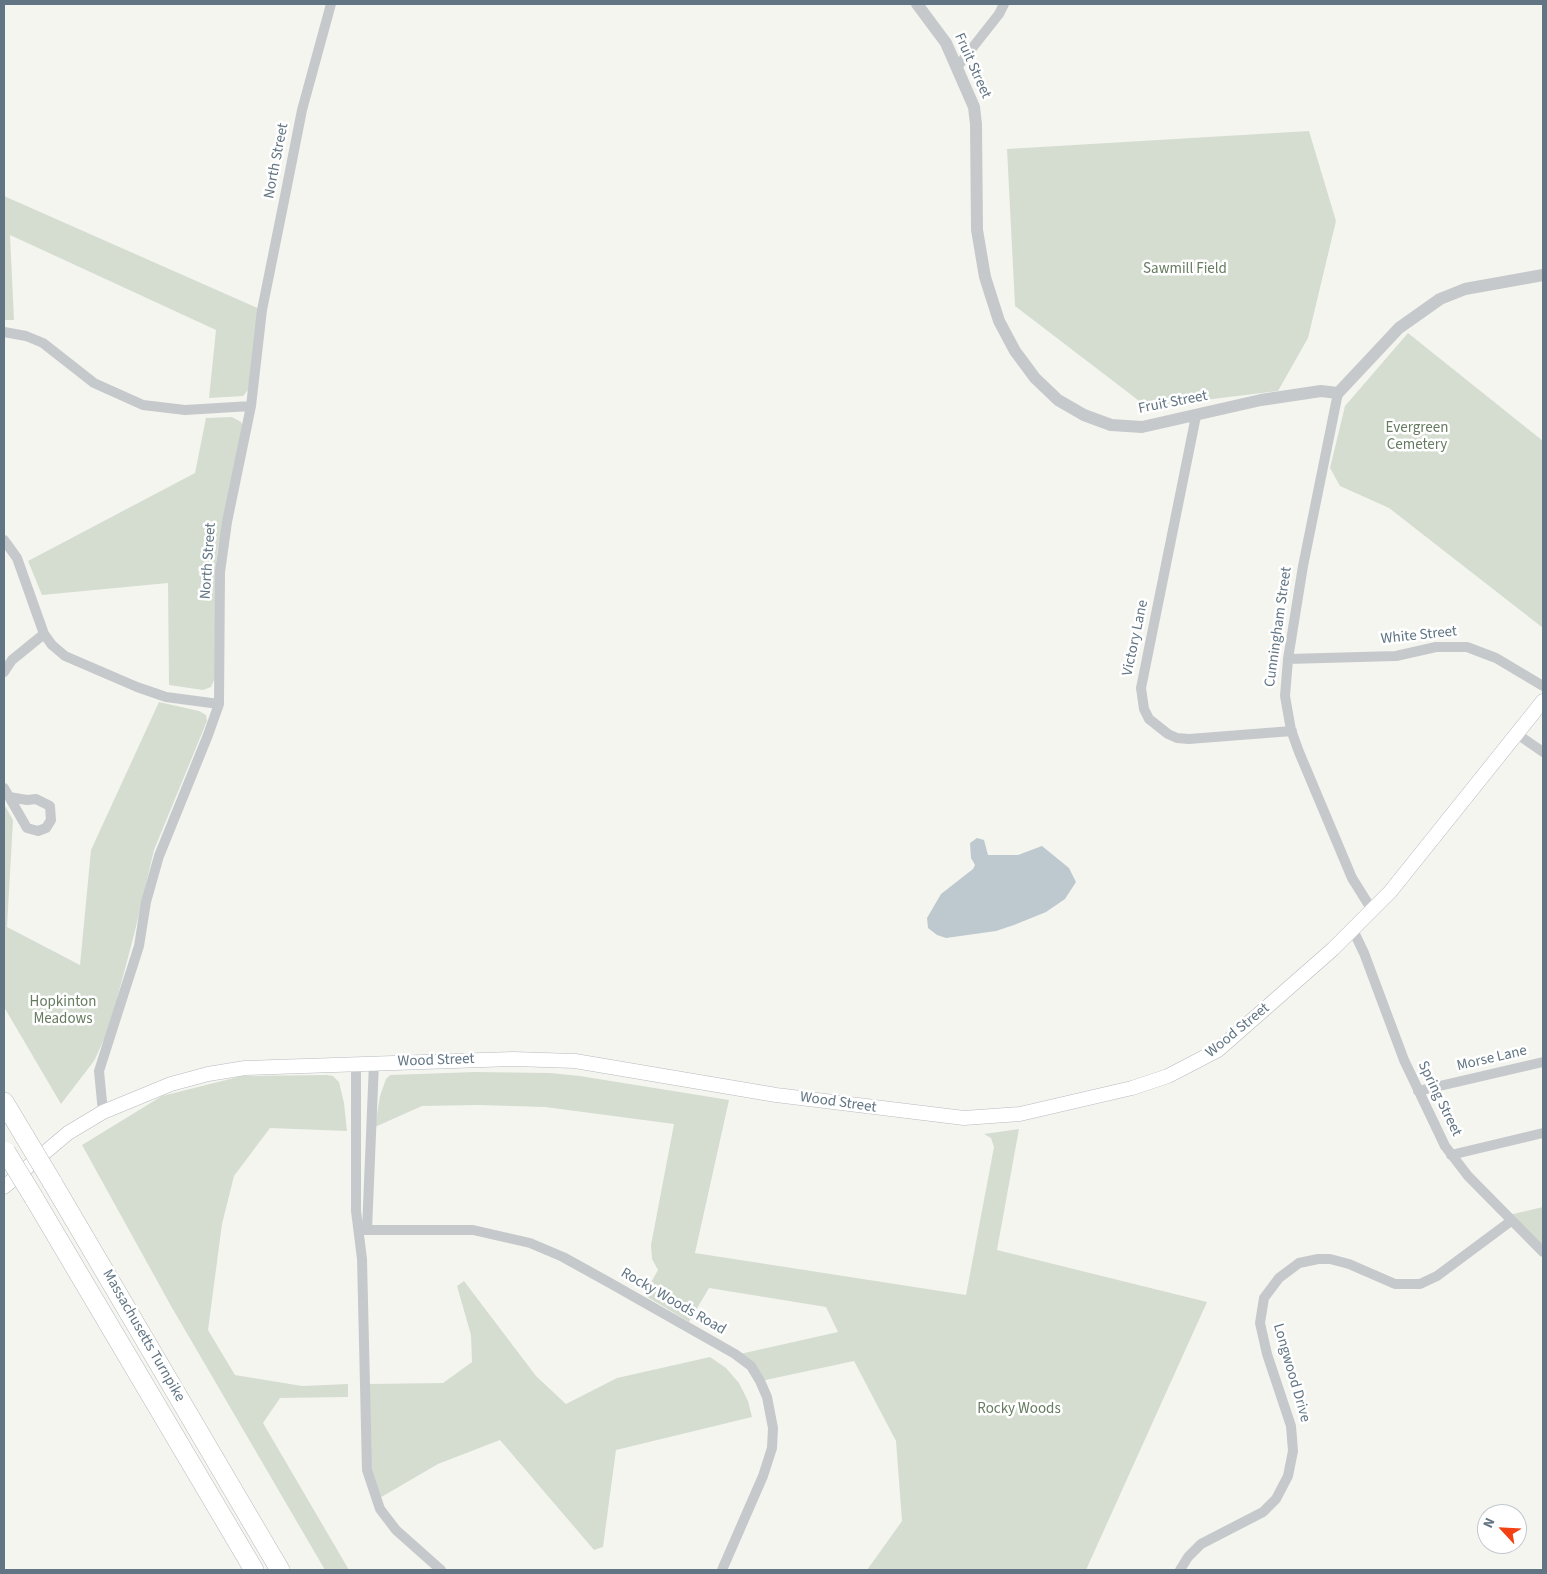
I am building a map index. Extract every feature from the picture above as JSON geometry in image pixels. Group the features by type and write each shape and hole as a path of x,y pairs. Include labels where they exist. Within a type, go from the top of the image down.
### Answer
{"highway":[{"name":"Massachusetts Turnpike","path":"4,1102 280,1570"},
{"name":"Massachusetts Turnpike","path":"5,1150 254,1570"}],"main road":[{"name":"Wood Street","path":"4,1187 68,1133 103,1112 153,1090 208,1074 264,1067 513,1059 574,1061 776,1095 944,1117 1002,1117 1132,1088 1168,1076 1202,1060 1233,1038 1353,930 1412,866 1543,702"}],"street":[{"name":"North Street","path":"103,1112 99,1071 139,946 146,902 159,856 219,704 220,572 226,522 251,406 262,310 286,186 302,110 331,4"},
{"name":"Fruit Street","path":"917,4 940,32 958,66 974,107 976,124 975,213 985,277 999,320 1024,365 1058,400 1084,415 1111,425 1142,427 1293,395 1321,392 1338,393"},
{"path":"958,66 999,14 1004,4"},
{"path":"1338,393 1400,328 1440,299 1465,289 1543,274"},
{"path":"4,332 26,336 43,343 94,382 143,405 184,410 251,406"},
{"name":"Cunningham Street","path":"1338,393 1303,566 1288,659 1285,696 1292,731 1352,878 1372,910"},
{"name":"Victory Lane","path":"1196,416 1141,688 1144,709 1149,719 1168,734 1177,738 1292,731"},
{"path":"4,540 18,558 44,634 52,645 65,656 137,688 166,697 219,704"},
{"path":"4,672 12,660 44,634"},
{"name":"White Street","path":"1288,659 1396,656 1436,647 1466,646 1496,658 1543,686"},
{"path":"1517,734 1543,752"},
{"name":"Spring Street","path":"1353,930 1364,953 1390,1025 1418,1091 1451,1155 1511,1221 1543,1252"},
{"name":"Morse Lane","path":"1418,1091 1543,1062"},
{"path":"356,1063 356,1212 363,1230"},
{"path":"374,1063 362,1259 367,1470 372,1490 380,1509 396,1530 441,1570"},
{"path":"1451,1155 1543,1133"},
{"name":"Longwood Drive","path":"1180,1570 1188,1557 1202,1544 1263,1512 1276,1498 1288,1476 1294,1451 1291,1426 1260,1323 1264,1298 1278,1278 1299,1263 1318,1259 1330,1259 1349,1264 1395,1284 1420,1284 1437,1276 1511,1221"},
{"name":"Rocky Woods Road","path":"363,1230 473,1230 530,1243 563,1257 610,1283 735,1354 751,1366 760,1381 766,1397 773,1428 772,1448 763,1476 722,1570"}],"green space":[{"name":"Sawmill Field","path":"1309,131 1336,221 1308,338 1278,391 1147,407 1015,306 1007,149"},
{"path":"4,196 262,310 248,390 243,396 209,398 216,330 10,235 14,320 4,320"},
{"name":"Evergreen Cemetery","path":"1408,333 1543,441 1543,628 1389,508 1340,486 1330,468 1345,406"},
{"path":"232,417 241,422 243,426 217,554 215,678 211,687 203,690 169,685 168,583 42,595 28,561 195,473 206,418"},
{"name":"Hopkinton Meadows","path":"159,702 199,711 206,715 207,721 154,850 109,1029 94,1061 61,1104 4,1007 4,804 13,820 7,927 80,965 91,850"},
{"name":"Rocky Woods","path":"475,1072 550,1073 580,1076 729,1100 695,1253 966,1295 994,1147 991,1138 984,1134 1019,1129 997,1250 1207,1302 1086,1570 867,1570 902,1521 896,1441 854,1361 761,1381 740,1354 838,1332 826,1307 709,1288 689,1322 644,1295 658,1270 652,1259 651,1245 674,1124 545,1107 478,1105 422,1106 375,1127 380,1096 386,1079 390,1075"},
{"path":"242,1076 333,1076 339,1082 344,1103 347,1131 270,1128 234,1176 222,1224 208,1330 235,1375 302,1386 348,1384 348,1397 280,1398 263,1423 349,1570 325,1570 171,1306 82,1145 162,1096"},
{"path":"1543,1207 1543,1247 1509,1215"},
{"path":"464,1281 536,1376 566,1404 617,1378 710,1357 726,1368 739,1383 748,1401 752,1417 616,1450 603,1547 594,1550 500,1440 438,1464 378,1499 373,1490 366,1384 443,1383 472,1362 471,1335 457,1286"}],"shaded area":[{"path":"977,838 984,840 988,855 1018,855 1042,846 1069,868 1076,882 1065,899 1046,912 1014,925 996,931 946,938 937,935 928,928 927,918 941,894 973,869 975,865 971,858 970,843"}]}
